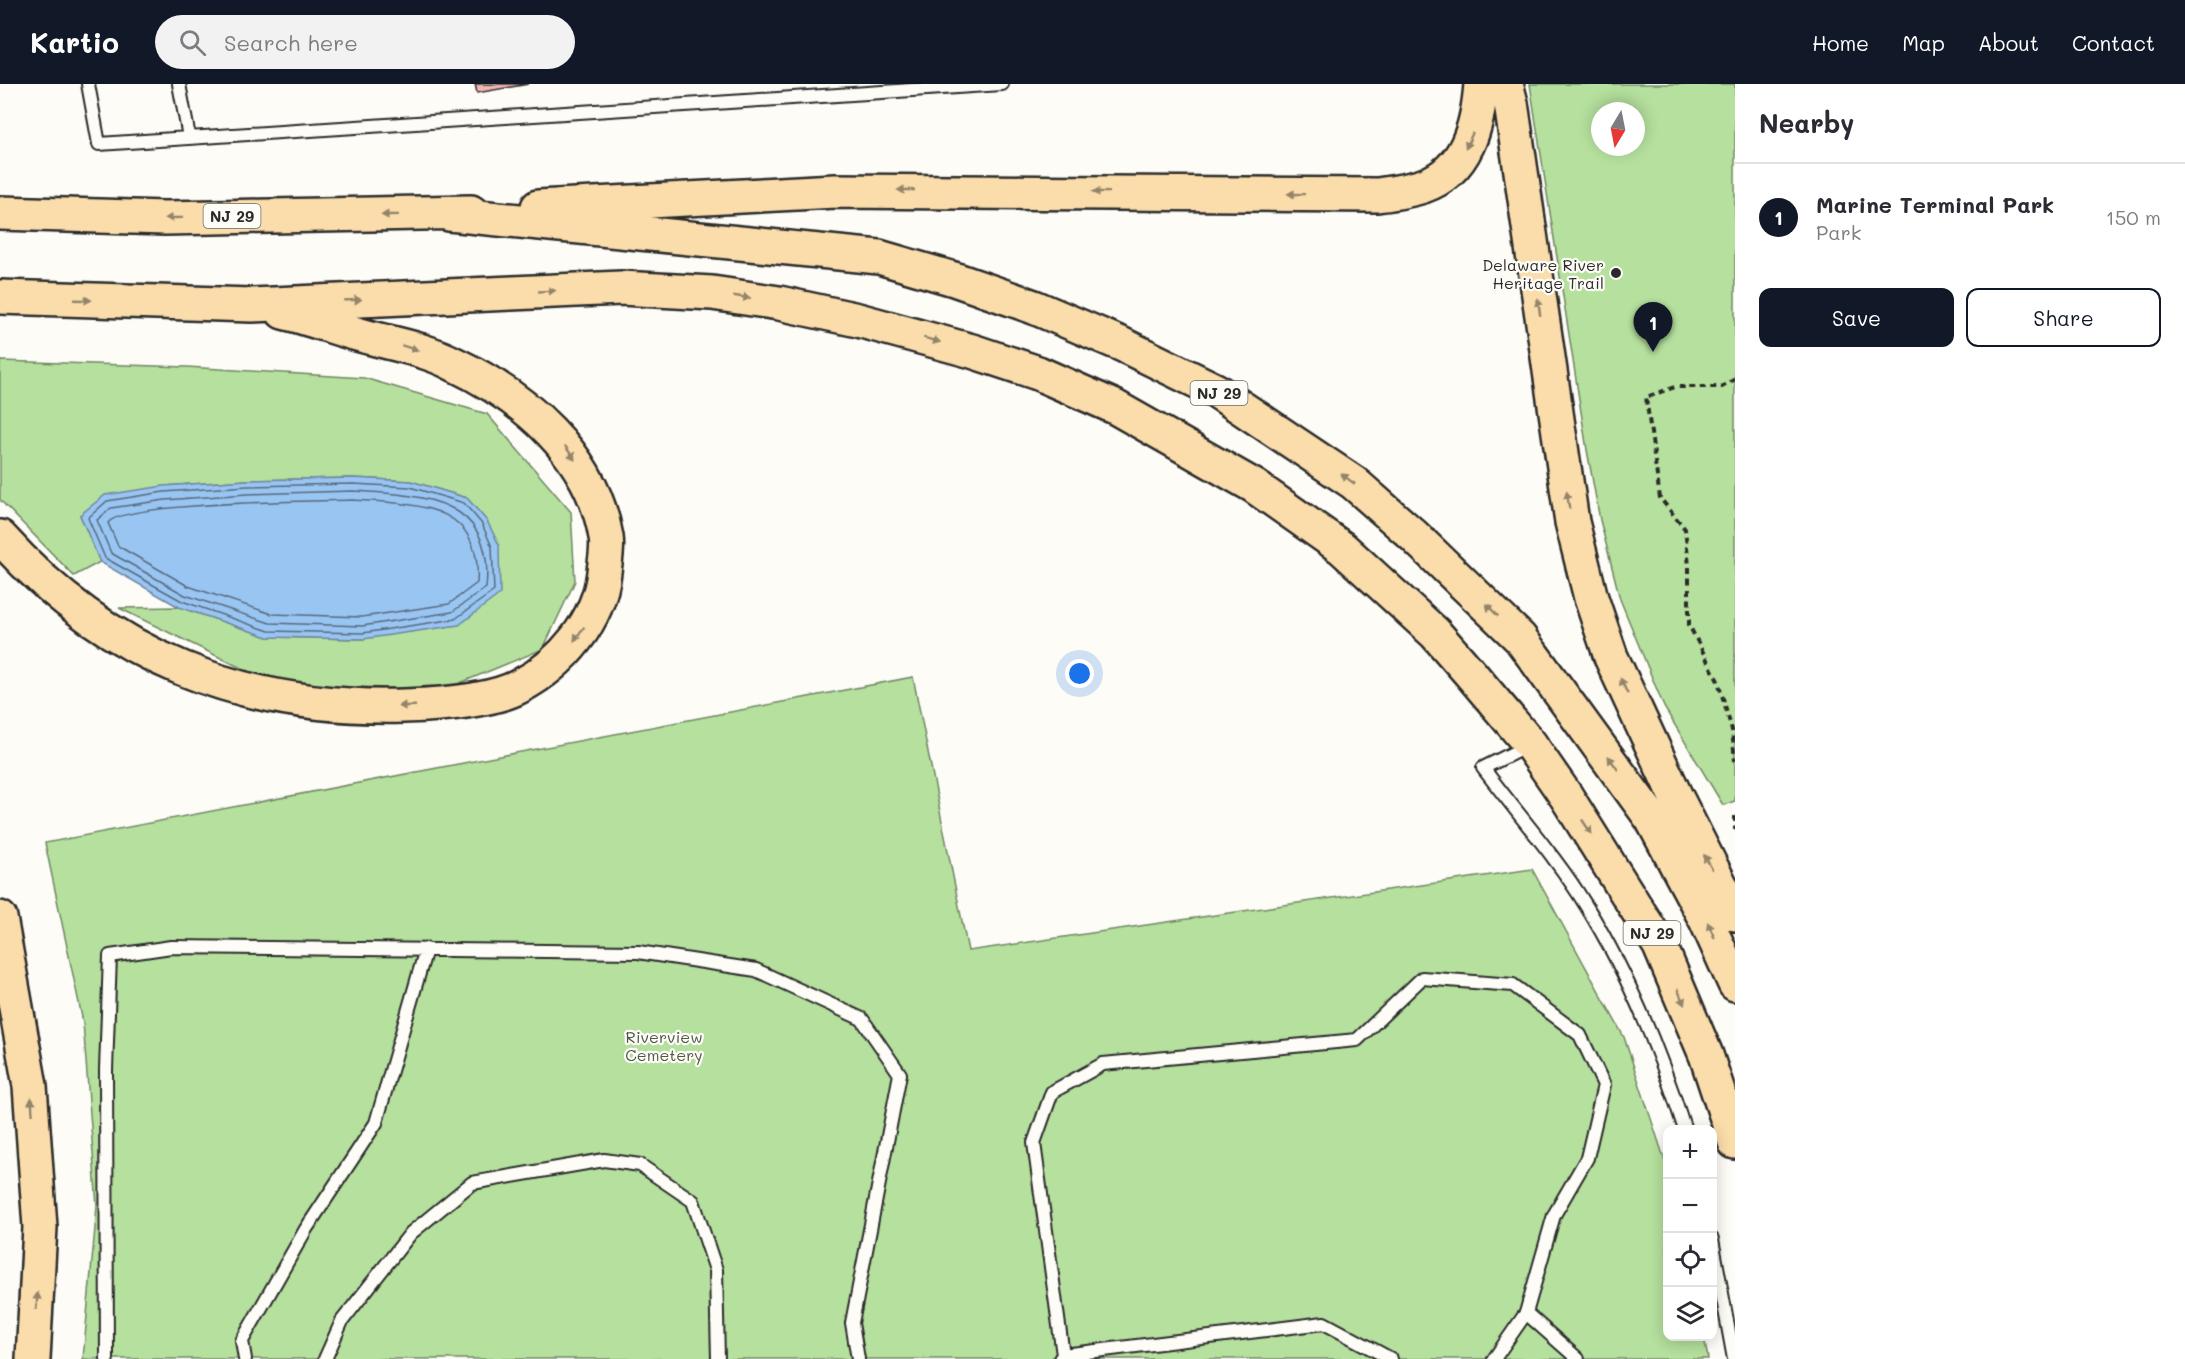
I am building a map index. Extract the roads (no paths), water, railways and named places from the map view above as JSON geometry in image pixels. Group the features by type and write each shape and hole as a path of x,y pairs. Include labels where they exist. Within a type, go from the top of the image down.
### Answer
{"highway":[{"path":"449,214 640,200 835,191 1377,195 1427,184 1455,164 1468,146 1478,118 1481,84"},
{"path":"1506,84 1511,103 1572,522 1591,598 1611,657 1679,804 1735,914"},
{"name":"NJ 29","path":"7,213 165,218 449,214 879,257 954,279 1034,307 1121,344 1215,390 1354,483 1422,543 1520,638 1652,819 1706,920 1735,984"},
{"name":"NJ 29","path":"12,297 252,305 621,288 712,293 779,303 858,320 972,351 1016,366 1115,407 1254,486 1341,548 1435,633 1530,744 1603,850 1659,946 1706,1055 1735,1142"},
{"path":"0,537 35,573 120,638 169,664 223,684 268,697 367,707 429,705 499,695 518,687 563,654 582,631 595,607 603,581 607,539 590,486 561,440 525,407 484,379 450,361 305,318 252,305"},
{"path":"0,918 30,1086 40,1227 33,1359"}],"lane":[{"path":"88,84 99,144 1002,84"},
{"path":"179,84 189,137"},
{"path":"1530,744 1483,768 1584,902 1606,942 1651,1037 1683,1125"},
{"path":"107,1359 106,1070 110,956 171,947 638,952 756,970 862,1019 900,1074 852,1323 858,1359"},
{"path":"245,1359 242,1341 306,1229 376,1123 426,949"},
{"path":"1392,1359 1324,1323 1061,1357 1034,1143 1052,1092 1103,1064 1357,1040 1422,978 1513,985 1580,1035 1604,1085 1587,1158 1554,1215 1526,1313 1494,1359"},
{"path":"325,1359 342,1320 411,1233 471,1184 604,1160 640,1165 693,1201 717,1270 718,1359"},
{"path":"1717,1262 1734,1359"},
{"path":"1526,1313 1578,1359"}],"water":[{"path":"353,478 411,481 467,498 487,521 499,545 500,594 459,625 363,639 268,637 179,607 100,562 80,515 105,495 164,486 247,480"}],"place":[{"name":"Delaware River Heritage Trail","path":"1616,273"},
{"name":"Marine Terminal Park","path":"1653,352"}],"park label":[{"name":"Riverview Cemetery","path":"664,1045"}]}
